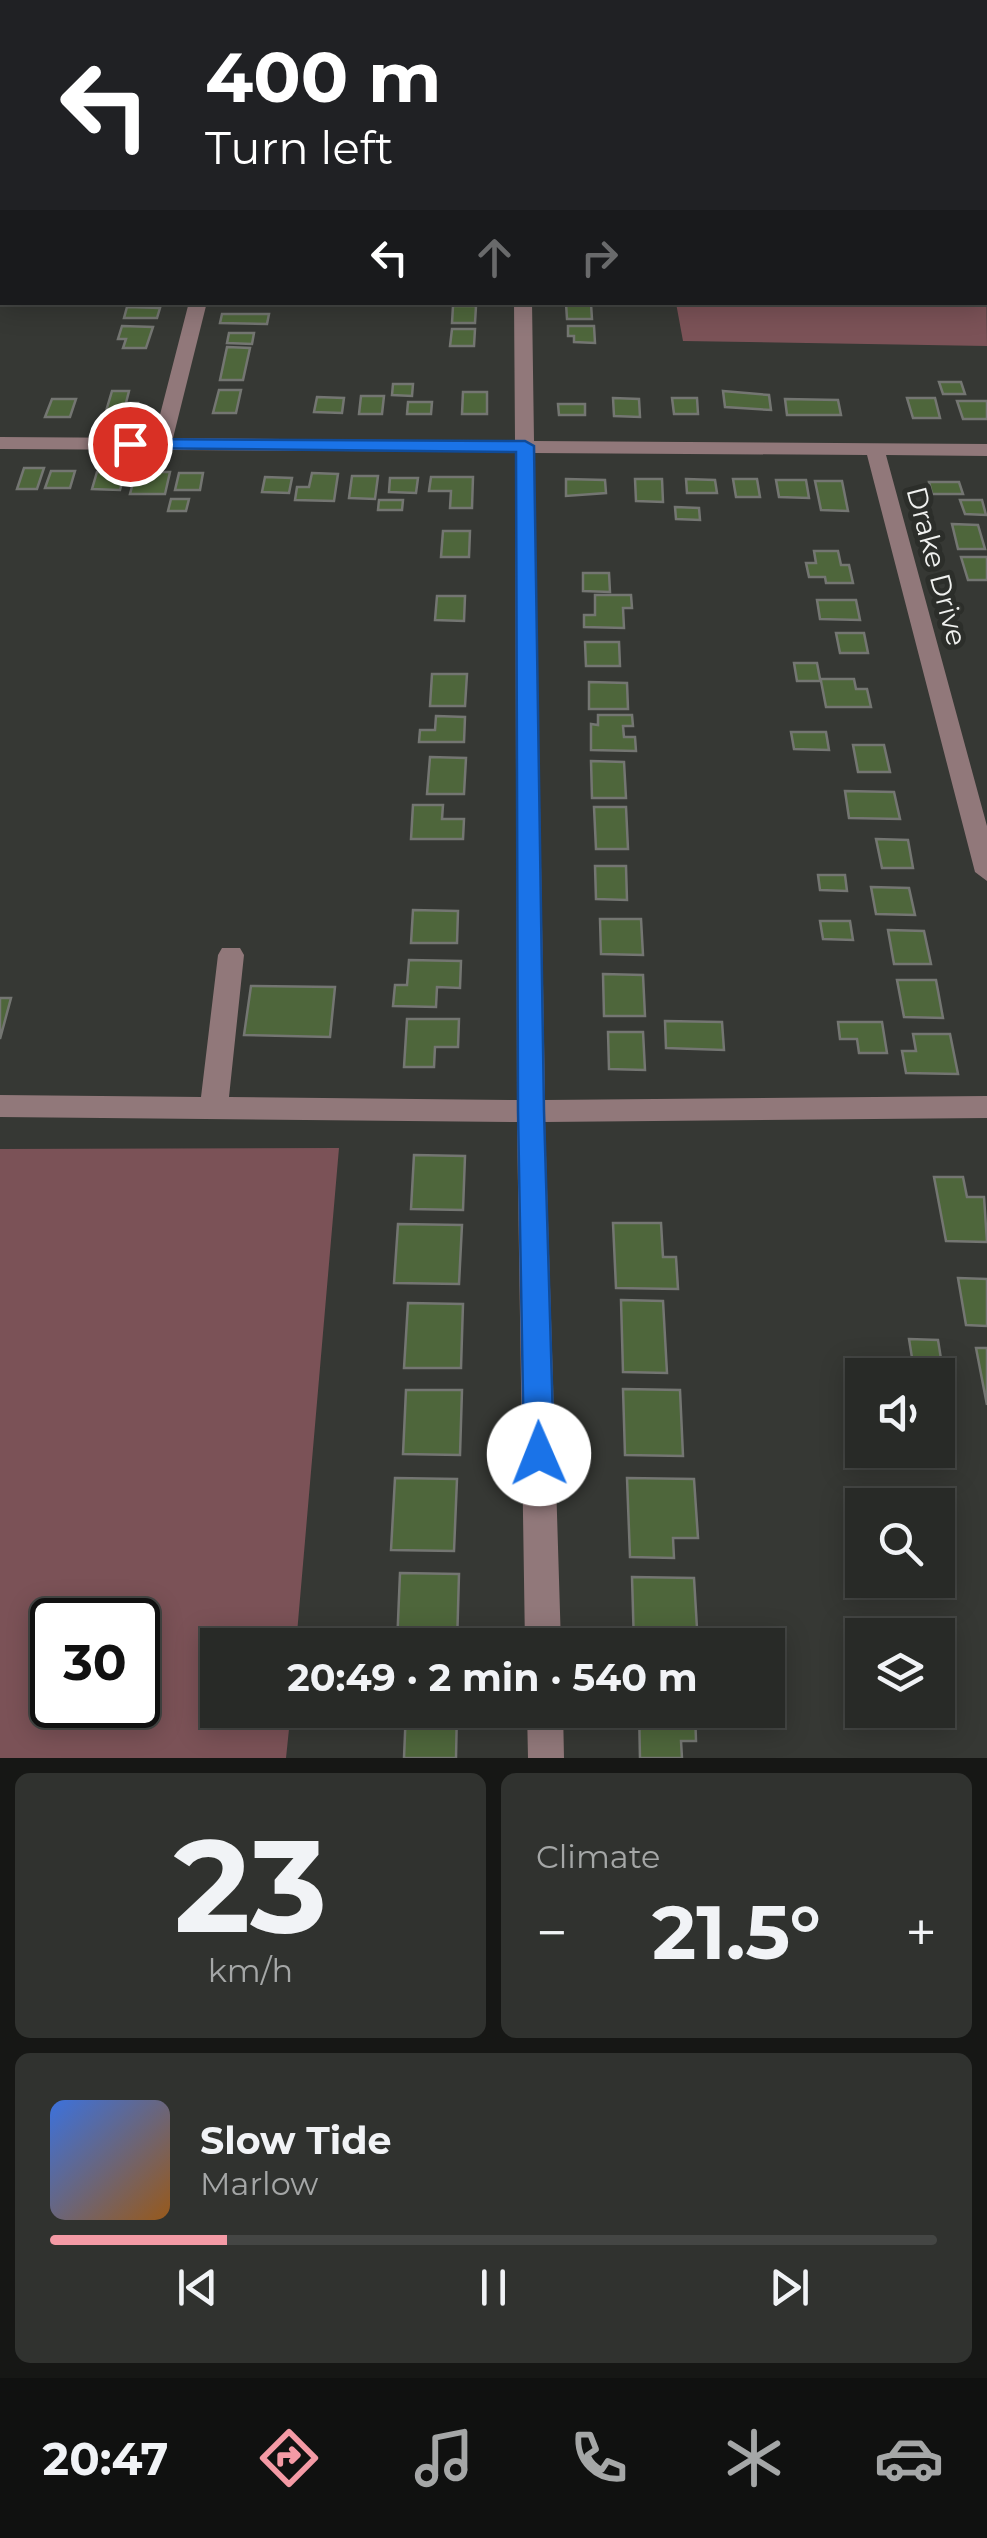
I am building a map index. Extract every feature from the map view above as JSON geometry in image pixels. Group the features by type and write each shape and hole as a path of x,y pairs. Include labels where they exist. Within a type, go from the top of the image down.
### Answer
{"street":[{"path":"162,444 197,305"},
{"path":"523,305 531,1111 543,1628"},
{"path":"0,443 987,450"},
{"name":"Drake Drive","path":"876,449 987,872"},
{"path":"214,1109 231,955"},
{"path":"0,1106 531,1111 987,1107"},
{"path":"545,1728 546,1758"}],"shaded area":[{"path":"676,305 987,305 987,346 683,341"},
{"path":"339,1148 297,1628 200,1628 200,1728 289,1728 286,1758 0,1758 0,1149"}],"building":[{"path":"566,305 591,305 592,319 567,319"},
{"path":"453,306 476,306 475,323 452,323"},
{"path":"127,307 160,308 157,318 124,318"},
{"path":"222,314 269,314 267,324 220,323"},
{"path":"122,326 153,327 146,348 123,348 126,339 118,339"},
{"path":"568,326 594,326 595,343 574,342 574,336 568,336"},
{"path":"452,329 475,329 474,346 450,346"},
{"path":"229,333 254,333 252,344 227,343"},
{"path":"227,347 250,348 243,380 220,380"},
{"path":"939,382 961,382 965,394 943,394"},
{"path":"393,384 413,384 412,396 392,395"},
{"path":"219,390 241,390 236,413 213,413"},
{"path":"112,391 129,391 126,403 138,403 134,418 104,418"},
{"path":"723,391 769,395 771,410 725,407"},
{"path":"463,392 487,392 487,414 462,414"},
{"path":"361,396 384,396 382,414 359,414"},
{"path":"317,397 344,398 342,413 314,412"},
{"path":"613,398 639,399 640,417 614,416"},
{"path":"672,398 697,398 698,414 674,414"},
{"path":"907,398 935,398 940,418 913,418"},
{"path":"52,399 76,399 70,417 45,417"},
{"path":"785,399 838,400 841,415 787,415"},
{"path":"957,401 987,401 987,419 963,419"},
{"path":"408,402 432,402 431,414 407,414"},
{"path":"558,404 585,404 585,415 559,415"},
{"path":"24,468 44,468 37,489 17,489"},
{"path":"51,471 75,471 70,488 45,488"},
{"path":"97,472 125,472 120,490 92,489"},
{"path":"136,472 170,472 165,494 130,494"},
{"path":"179,473 203,473 200,490 175,490"},
{"path":"312,473 338,474 334,501 295,500 297,487 309,487"},
{"path":"352,476 378,476 375,499 349,498"},
{"path":"265,477 292,478 289,493 262,492"},
{"path":"431,477 473,477 472,508 450,508 451,491 429,491"},
{"path":"390,478 418,478 416,493 389,492"},
{"path":"566,479 605,480 606,493 566,496"},
{"path":"635,479 662,479 663,502 636,501"},
{"path":"686,479 715,480 717,493 687,493"},
{"path":"733,479 757,479 760,497 736,497"},
{"path":"776,480 806,480 809,498 779,497"},
{"path":"815,481 842,481 848,511 821,510"},
{"path":"929,482 959,482 963,494 932,494"},
{"path":"171,499 189,499 186,511 168,511"},
{"path":"379,500 403,500 402,510 378,510"},
{"path":"960,500 982,500 986,515 965,514"},
{"path":"675,507 699,508 700,520 676,519"},
{"path":"952,524 978,525 985,549 958,549"},
{"path":"443,531 470,531 469,557 441,557"},
{"path":"814,551 838,551 841,565 849,565 853,583 826,583 825,577 809,577 806,563 816,563"},
{"path":"961,557 987,557 987,580 968,580"},
{"path":"583,573 609,573 610,592 583,591"},
{"path":"595,595 631,595 632,608 623,608 624,628 584,627 584,615 595,615"},
{"path":"437,596 465,596 464,621 435,620"},
{"path":"817,600 856,600 860,620 820,619"},
{"path":"836,633 864,633 868,653 840,653"},
{"path":"585,642 619,642 620,666 586,666"},
{"path":"794,663 817,663 820,679 854,679 856,689 867,689 871,707 826,707 821,681 797,681"},
{"path":"432,674 467,674 465,706 430,706"},
{"path":"589,682 627,683 628,709 589,709"},
{"path":"598,715 632,715 633,726 623,726 624,737 635,737 636,751 591,750 591,724 598,725"},
{"path":"436,716 465,717 464,742 419,742 420,730 435,730"},
{"path":"791,732 826,732 829,750 794,749"},
{"path":"853,745 884,745 890,772 858,772"},
{"path":"430,757 466,758 464,794 427,794"},
{"path":"591,761 624,762 626,798 592,798"},
{"path":"845,791 894,792 900,819 849,818"},
{"path":"413,805 443,805 442,819 464,819 463,839 411,839"},
{"path":"594,807 626,807 628,849 596,849"},
{"path":"876,839 908,840 913,868 882,868"},
{"path":"595,866 626,866 627,900 596,899"},
{"path":"818,875 845,875 847,891 820,890"},
{"path":"871,887 909,888 915,915 876,914"},
{"path":"413,910 458,911 457,943 411,943"},
{"path":"600,919 641,919 643,955 601,954"},
{"path":"820,921 850,921 853,940 823,939"},
{"path":"888,930 924,931 931,964 894,964"},
{"path":"409,960 461,961 460,988 437,987 436,1007 393,1006 395,985 407,985"},
{"path":"603,974 643,975 645,1016 604,1016"},
{"path":"897,980 936,980 943,1018 904,1017"},
{"path":"251,986 335,987 330,1037 244,1035"},
{"path":"0,998 11,998 0,1039"},
{"path":"407,1019 459,1019 458,1047 435,1047 434,1067 404,1067"},
{"path":"665,1021 722,1022 724,1050 666,1048"},
{"path":"838,1022 882,1022 887,1053 859,1053 857,1039 840,1039"},
{"path":"608,1032 643,1032 645,1070 609,1069"},
{"path":"913,1034 950,1034 958,1074 906,1073 902,1051 916,1051"},
{"path":"414,1155 465,1156 463,1210 411,1209"},
{"path":"934,1177 963,1177 967,1197 984,1197 987,1242 946,1241"},
{"path":"613,1223 661,1223 663,1257 676,1257 678,1289 616,1288"},
{"path":"398,1224 462,1225 459,1284 394,1283"},
{"path":"958,1278 987,1279 987,1326 966,1325"},
{"path":"621,1300 663,1301 667,1373 623,1372"},
{"path":"408,1303 463,1304 461,1368 404,1368"},
{"path":"909,1339 938,1340 941,1358 912,1358"},
{"path":"976,1348 987,1348 987,1405"},
{"path":"623,1389 680,1390 683,1456 625,1455"},
{"path":"406,1390 462,1390 460,1455 403,1454"},
{"path":"395,1478 457,1479 454,1551 391,1550"},
{"path":"627,1478 694,1479 698,1538 673,1538 674,1558 630,1557"},
{"path":"400,1573 459,1574 457,1628 398,1628"},
{"path":"632,1577 694,1578 697,1628 634,1628"},
{"path":"405,1728 457,1728 456,1758 404,1758"},
{"path":"639,1728 696,1728 696,1741 681,1741 682,1758 640,1758"}],"route":[{"path":"130,444 525,446 531,1111 539,1454"}]}
